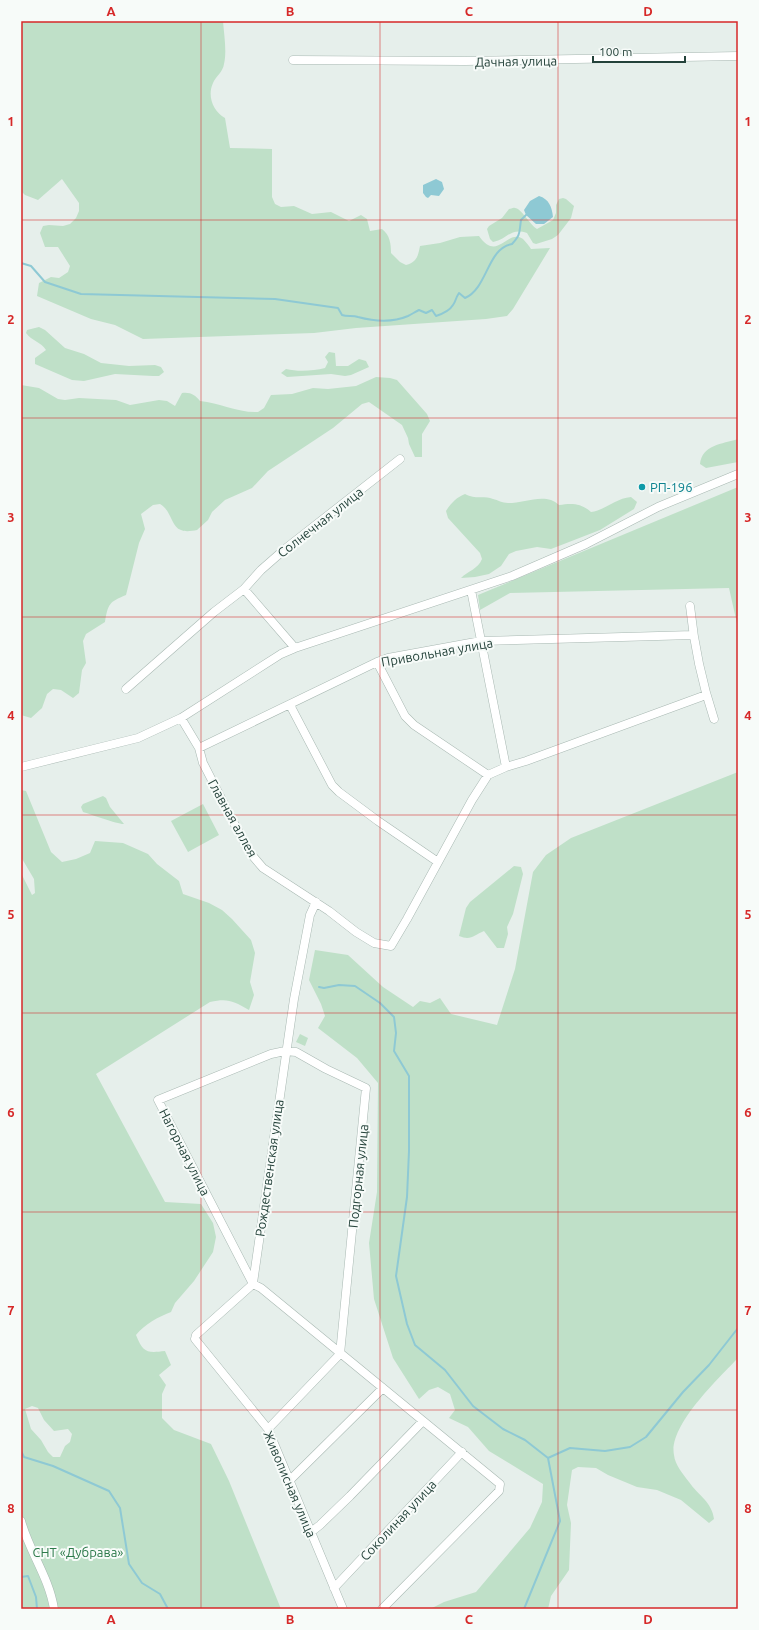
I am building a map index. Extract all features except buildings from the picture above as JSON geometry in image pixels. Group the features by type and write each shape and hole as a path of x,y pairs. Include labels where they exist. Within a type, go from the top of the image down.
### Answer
{"street":[{"name":"Дачная улица","path":"293,60 465,61 738,56"},
{"name":"Солнечная улица","path":"126,689 214,612 244,589 261,570 285,549 400,459"},
{"path":"21,767 138,738 181,718 281,654 358,626 512,576 586,544 639,515 738,474"},
{"path":"244,589 295,648"},
{"path":"471,590 506,767"},
{"path":"690,606 693,635 706,695 714,720"},
{"name":"Привольная улица","path":"199,748 388,658 481,642 693,635"},
{"path":"377,662 405,716 414,725 488,775"},
{"path":"290,705 332,785 378,821 438,862 472,800 488,775 506,767 706,695"},
{"name":"Главная аллея","path":"181,718 199,748 203,764 251,854 263,868 316,902 356,932 374,943 391,946 438,862"},
{"name":"Рождественская улица","path":"253,1284 285,1051 310,915 316,902"},
{"name":"Нагорная улица","path":"253,1284 158,1100 271,1054 285,1051"},
{"name":"Подгорная улица","path":"285,1051 296,1052 366,1088 340,1354"},
{"path":"253,1284 261,1288 500,1484 499,1491 382,1609"},
{"name":"Живописная улица","path":"253,1284 196,1335 194,1339 268,1429 343,1609"},
{"path":"268,1429 340,1354"},
{"path":"290,1480 382,1388"},
{"path":"311,1532 350,1496 423,1420"},
{"name":"Соколиная улица","path":"334,1588 462,1452"},
{"path":"21,1521 24,1531 42,1569 52,1596 54,1609"}],"green space":[{"path":"21,21 223,21 225,59 223,67 211,88 212,103 217,111 225,118 230,148 272,149 272,197 275,204 281,207 294,206 312,214 331,212 349,221 361,215 367,219 370,231 382,229 385,231 390,240 391,253 400,262 406,265 415,260 419,253 420,246 440,243 460,237 479,236 486,243 492,246 497,246 517,237 523,239 531,249 550,248 513,309 507,316 486,319 356,328 314,333 143,339 115,325 91,319 37,296 39,283 51,277 59,278 68,272 70,266 58,247 45,247 40,233 43,226 63,226 70,224 76,218 79,211 79,203 62,179 38,200 25,195 21,191"},
{"path":"563,198 574,206 571,218 558,235 552,239 536,244 533,243 527,233 516,232 498,241 493,242 490,239 487,229 489,226 502,218 509,209 517,209 537,229 553,220 556,213 556,205 559,199"},
{"path":"39,327 45,330 65,348 84,354 101,363 129,366 155,365 161,367 164,372 159,376 115,374 84,381 72,380 35,364 35,358 46,350 42,345 26,333 27,330"},
{"path":"329,352 335,353 336,366 348,366 359,359 366,361 369,367 345,376 331,374 287,377 281,373 286,369 306,371 325,368 328,362 325,357"},
{"path":"376,377 397,380 427,414 430,421 422,434 422,457 415,457 402,425 369,402 362,404 333,428 268,471 252,488 225,500 212,512 208,520 197,530 181,530 175,526 164,507 160,504 153,505 141,514 145,529 139,543 126,595 110,604 105,622 86,634 83,641 86,663 82,670 79,693 73,698 61,690 53,689 47,694 42,708 31,718 21,715 21,385 39,388 58,399 65,400 79,398 116,400 130,405 159,400 167,401 175,406 182,393 188,393 200,401 243,411 258,412 264,408 271,395 292,394 313,388 328,389 356,386"},
{"path":"738,439 738,462 706,468 700,464 705,453 709,449 719,444"},
{"path":"738,487 738,628 729,588 510,593 480,610 478,595"},
{"path":"465,494 473,497 489,498 506,503 515,503 535,499 548,499 559,505 580,505 591,512 626,498 631,497 637,502 634,509 600,530 551,549 537,547 516,551 509,554 501,566 489,574 461,578 475,568 482,559 480,553 448,518 446,511 454,501"},
{"path":"738,772 738,1358 697,1403 679,1430 674,1443 674,1455 678,1466 693,1487 708,1503 714,1519 709,1523 681,1500 657,1490 637,1487 608,1475 596,1468 578,1467 572,1470 567,1505 571,1523 569,1570 551,1596 548,1609 430,1609 444,1602 476,1592 530,1528 542,1502 543,1484 489,1451 468,1427 449,1418 455,1410 450,1394 438,1387 429,1390 419,1399 393,1358 374,1299 369,1243 377,1192 378,1083 357,1058 318,1028 325,1016 321,1004 309,980 315,950 348,955 383,987 413,1007 420,1001 430,1003 440,998 451,1014 497,1025 515,969 533,872 546,855 571,838"},
{"name":"СНТ «Дубрава»","path":"21,790 26,791 51,852 62,862 76,859 90,853 95,841 123,843 148,854 157,864 179,881 183,894 209,903 222,910 251,940 255,953 250,982 254,995 249,1010 239,1004 226,1000 210,1002 96,1074 165,1202 201,1204 213,1223 216,1237 213,1252 194,1281 175,1303 171,1312 152,1321 143,1327 136,1335 141,1345 146,1350 150,1352 165,1351 171,1365 159,1375 166,1385 162,1394 162,1418 174,1430 211,1444 229,1481 281,1609 21,1609 21,873 32,895 35,893 34,879 21,857","holes":["32,1406 38,1408 44,1420 54,1431 68,1429 72,1434 70,1442 65,1446 60,1457 53,1457 31,1429 25,1409"]},
{"path":"103,796 124,824 83,812 81,807 83,804"},
{"path":"203,804 219,835 188,852 171,821"},
{"path":"514,866 521,867 523,874 513,914 507,927 508,934 504,948 497,948 484,931 470,938 459,936 466,908 470,902"},
{"path":"300,1034 308,1038 305,1046 296,1042"}],"water":[{"path":"436,179 442,182 444,189 439,196 431,195 428,198 423,193 423,185"},
{"path":"539,196 548,201 553,213 553,217 544,224 536,224 526,215 524,210 530,201"}],"waterway":[{"path":"21,263 31,266 45,282 81,294 275,299 338,308 342,315 346,316 356,316 376,320 396,320 419,310 426,313 432,310 436,316 446,312 452,307 459,293 465,298 473,293 479,286 497,253 504,247 512,244 517,238 521,220 526,215"},
{"path":"319,987 324,988 339,985 355,986 380,1003 394,1017 396,1033 394,1051 409,1076 409,1151 407,1197 396,1276 407,1324 415,1345 445,1370 473,1406 503,1429 525,1440 548,1458 560,1521 524,1609"},
{"path":"548,1458 570,1448 605,1451 630,1447 646,1437 683,1392 709,1365 738,1328"},
{"path":"21,1451 24,1457 53,1466 109,1491 120,1508 129,1564 142,1583 160,1594 168,1609"},
{"path":"21,1577 28,1576 36,1597 37,1609"}],"place":[{"name":"РП-196","path":"642,487"}]}
